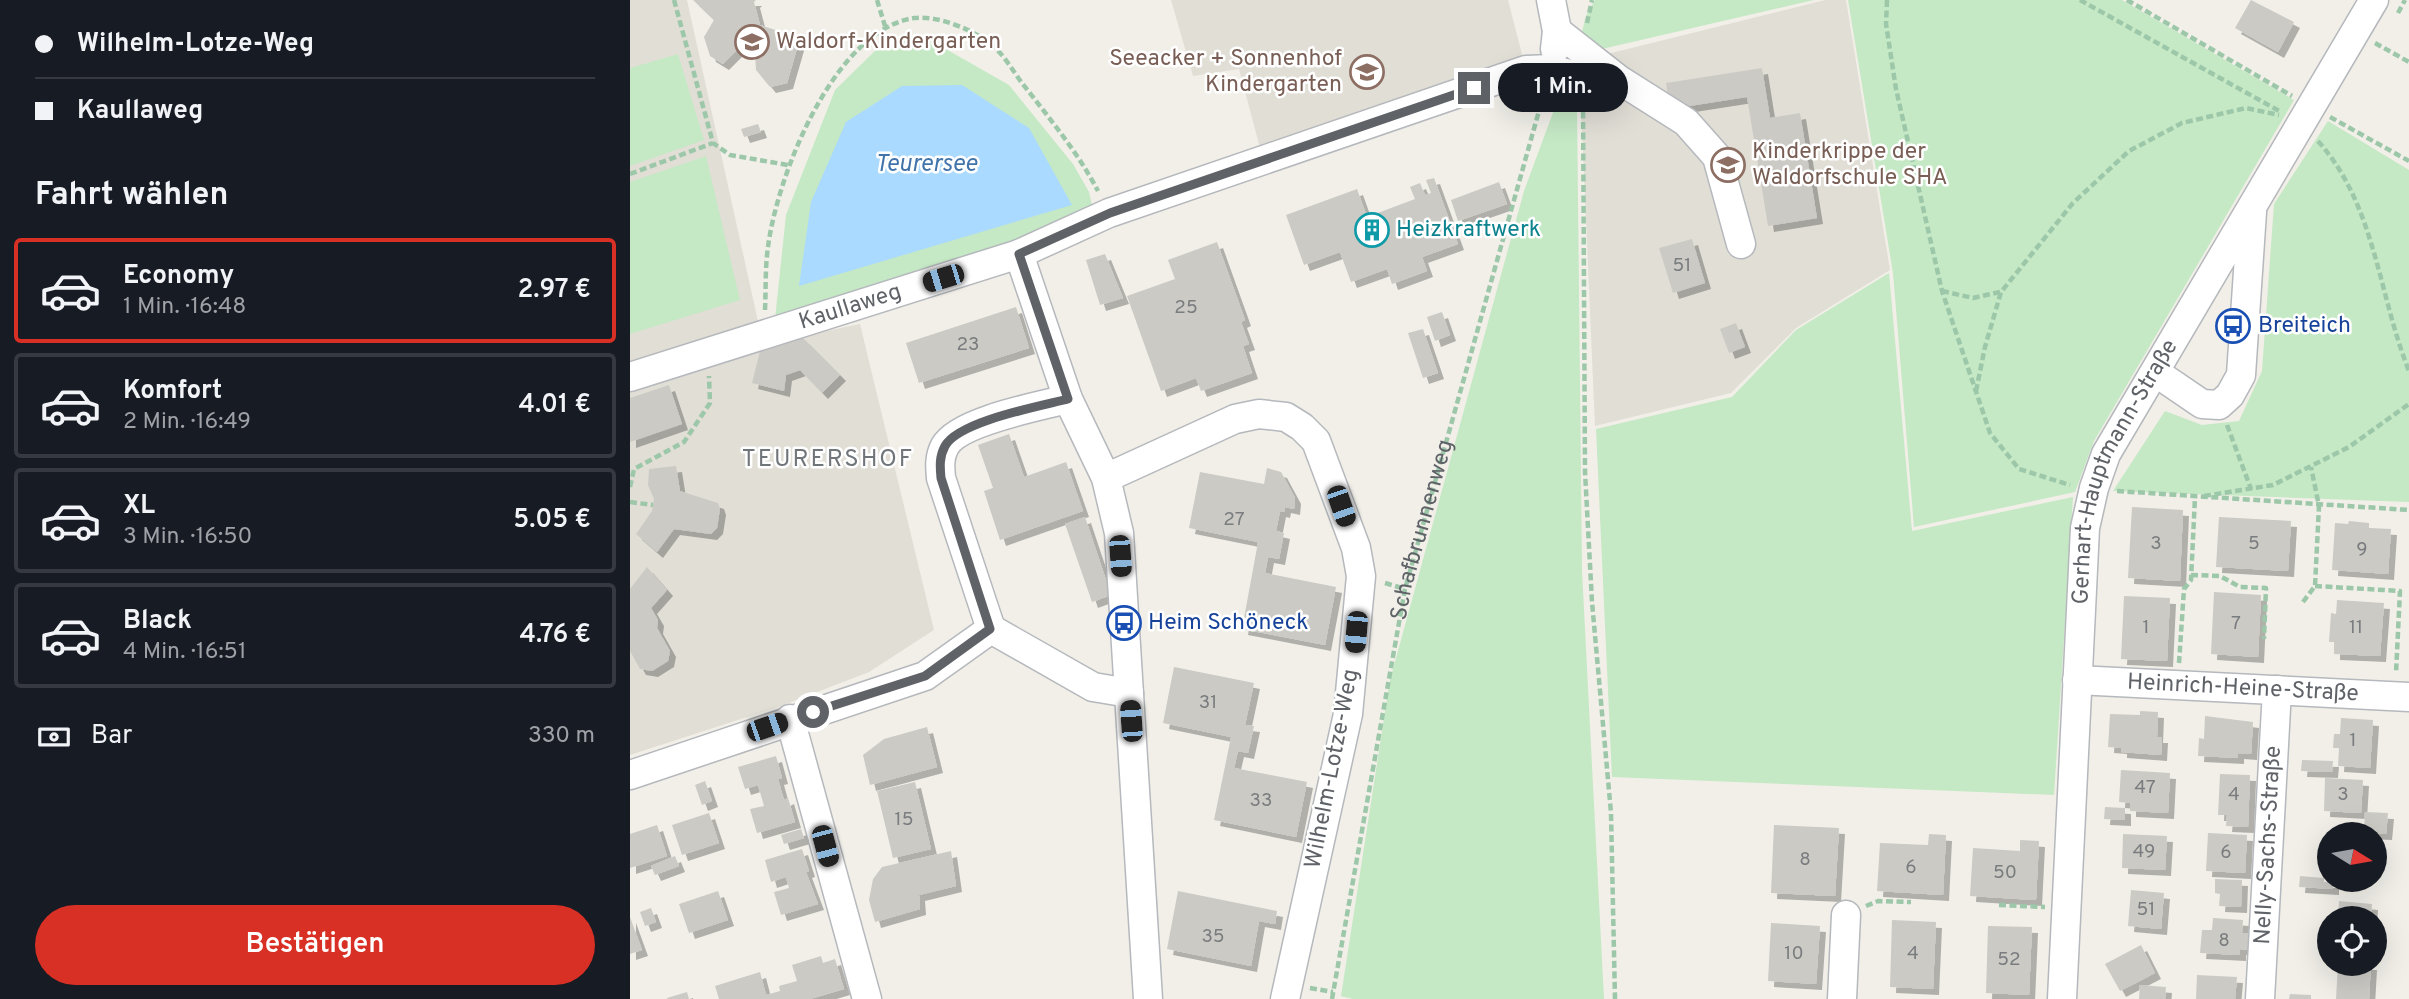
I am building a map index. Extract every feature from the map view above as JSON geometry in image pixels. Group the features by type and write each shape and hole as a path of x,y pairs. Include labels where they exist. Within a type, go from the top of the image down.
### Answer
{"street":[{"path":"1551,0 1558,31 1551,69"},
{"name":"Gerhart-Hauptmann-Straße","path":"2062,999 2085,528 2094,488 2106,454 2252,210 2306,111 2374,0"},
{"path":"1558,31 1585,66 1618,79 1686,122 1717,157 1741,244"},
{"name":"Kaullaweg","path":"630,377 1019,254 1110,213 1526,70 1585,66"},
{"path":"2155,372 2202,404 2219,405 2230,395 2241,375 2252,210"},
{"path":"1019,254 1068,399 1106,478 1119,533 1148,999"},
{"path":"1068,399 996,417 963,432 946,443 940,459 941,478 990,629 1093,687 1129,693"},
{"name":"Wilhelm-Lotze-Weg","path":"1106,478 1235,419 1259,414 1286,418 1303,427 1316,441 1356,548 1362,576 1348,714 1285,999"},
{"path":"630,775 790,719 925,676 990,629"},
{"name":"Heinrich-Heine-Straße","path":"2077,680 2402,696"},
{"name":"Nelly-Sachs-Straße","path":"2260,999 2277,690"},
{"path":"790,719 867,999"},
{"path":"1842,999 1846,915"}],"path":[{"path":"674,0 713,143 730,155 788,165"},
{"path":"877,0 884,26"},
{"path":"1887,0 1886,24 1896,89 1942,291 1990,433 2019,469 2072,486 2193,498 2409,510"},
{"path":"1976,392 1985,347 2001,292 2073,203 2129,151 2182,123 2246,108 2292,118 2080,0"},
{"path":"2127,0 2306,111 2409,161"},
{"path":"764,336 768,246 788,165 811,114 843,67 884,26 916,18 953,24 992,46 1081,158 1110,213"},
{"path":"2356,33 2409,62"},
{"path":"1585,66 1585,472 1592,602 1611,813 1615,999"},
{"name":"Schafbrunnenweg","path":"1332,999 1405,589 1551,69"},
{"path":"2306,111 2355,195 2377,256 2396,340 2409,371"},
{"path":"630,174 713,143"},
{"path":"1942,291 1973,298 2001,292"},
{"path":"630,487 634,469 684,442 710,403 709,350"},
{"path":"2193,498 2273,485 2349,447 2409,404"},
{"path":"2219,405 2251,489"},
{"path":"2303,602 2315,586 2319,506 2311,467"},
{"path":"2178,685 2184,589 2191,575 2193,498"},
{"path":"630,502 653,505"},
{"path":"2191,575 2220,576 2240,587 2266,588 2264,639"},
{"path":"2315,586 2400,591 2402,696"},
{"path":"1846,915 1878,901 1911,902"},
{"path":"1999,905 2067,908"}],"shaded area":[{"path":"630,0 687,0 763,344 860,324 934,630 869,672 781,706 630,755"},
{"name":"Seeacker + Sonnenhof Kindergarten","path":"1171,0 1508,0 1524,62 1260,148 1239,69 1193,76"},
{"name":"Kinderkrippe der Waldorfschule SHA","path":"1825,0 1846,0 1890,270 1796,328 1731,393 1595,426 1579,61"}],"green space":[{"path":"1595,0 1814,0 1576,55 1586,16"},
{"path":"1848,0 2122,0 2294,100 2094,441 2075,492 1914,527 1893,273"},
{"name":"Teurersee","path":"923,36 1009,85 1073,164 1089,192 1094,214 775,319 786,215 835,90 879,47"},
{"path":"678,54 704,140 630,166 630,68"},
{"path":"1569,90 1577,106 1582,571 1604,999 1353,999 1341,996 1390,680 1524,191 1558,99"},
{"path":"2328,121 2409,170 2409,502 2113,491 2165,411 2202,425 2239,421 2262,371 2274,204"},
{"path":"706,156 740,300 630,334 630,182"},
{"path":"1889,273 1912,531 2073,497 2054,795 1612,777 1596,429 1732,397 1796,330"}],"water":[{"name":"Teurersee","path":"962,85 1029,128 1072,205 799,286 811,202 846,122 902,86"}],"building":[{"name":"Waldorf-Kindergarten","path":"693,0 756,0 754,2 760,25 800,38 787,83 770,87 756,70 755,53 741,46 723,64 710,56 704,37 714,20"},
{"path":"2251,0 2294,22 2278,52 2235,28"},
{"path":"1762,68 1770,118 1800,113 1817,218 1768,226 1747,97 1670,109 1666,83"},
{"path":"758,124 761,132 744,137 741,129"},
{"name":"Heizkraftwerk","path":"1434,178 1458,244 1422,257 1427,271 1392,284 1387,269 1351,282 1340,252 1304,265 1286,215 1357,189 1367,217 1415,199 1410,187 1420,183 1425,195 1431,193 1426,180"},
{"path":"1499,182 1507,204 1458,221 1451,200"},
{"path":"1692,239 1705,283 1673,293 1659,248"},
{"path":"1217,242 1245,320 1241,322 1249,344 1243,346 1252,373 1201,391 1196,378 1161,391 1127,296 1175,279 1168,260"},
{"path":"1105,254 1123,298 1100,305 1086,260"},
{"path":"1016,307 1029,348 919,383 906,343"},
{"path":"1442,312 1450,335 1435,341 1427,317"},
{"path":"1736,323 1745,347 1729,353 1720,329"},
{"path":"1423,329 1438,373 1423,378 1408,333"},
{"path":"803,338 840,375 822,393 800,370 786,375 784,391 752,383 760,351"},
{"path":"669,385 682,424 630,442 630,398"},
{"path":"1009,434 1024,477 1066,462 1083,511 1000,540 984,491 993,488 978,445"},
{"path":"676,466 680,491 718,503 720,509 717,528 711,534 674,529 657,552 636,534 652,511 654,499 648,485 649,469"},
{"path":"1267,468 1281,472 1295,498 1294,509 1285,507 1284,512 1280,511 1276,531 1284,533 1279,559 1268,557 1265,573 1336,587 1325,645 1242,629 1258,542 1189,528 1200,472 1264,484"},
{"path":"2132,507 2183,510 2180,581 2128,578"},
{"path":"1085,517 1111,595 1092,602 1065,524"},
{"path":"2219,517 2291,521 2288,571 2216,567"},
{"path":"2349,521 2369,523 2369,528 2391,529 2388,574 2332,570 2335,523 2348,524"},
{"path":"647,567 667,590 651,608 658,620 657,628 670,651 668,661 652,671 640,669 630,651 630,589"},
{"path":"2214,592 2261,595 2258,657 2211,654"},
{"path":"2124,596 2170,598 2167,661 2121,659"},
{"path":"2337,600 2384,603 2380,656 2334,654 2334,642 2329,642 2331,613 2336,614"},
{"path":"1174,667 1254,683 1245,725 1254,726 1248,753 1238,751 1234,768 1307,782 1296,837 1214,820 1231,737 1163,723"},
{"path":"2140,711 2158,712 2157,737 2162,737 2161,755 2121,752 2121,748 2108,747 2110,714 2140,715"},
{"path":"2205,716 2253,722 2251,754 2238,753 2238,758 2198,756 2199,738 2204,739"},
{"path":"2341,718 2373,720 2370,768 2338,766 2339,748 2333,748 2334,734 2340,734"},
{"path":"927,727 937,767 870,785 863,755 884,739"},
{"path":"776,756 782,778 778,779 781,790 784,800 788,798 795,822 757,833 750,809 764,806 758,785 745,789 738,767"},
{"path":"2302,760 2333,761 2332,772 2301,771"},
{"path":"2121,770 2170,773 2168,813 2130,811 2130,803 2119,802"},
{"path":"2220,774 2250,775 2248,827 2226,826 2227,815 2218,815"},
{"path":"2325,778 2363,780 2361,813 2324,811"},
{"path":"705,781 712,801 702,805 695,785"},
{"path":"915,782 931,849 893,858 877,791"},
{"path":"2105,807 2125,808 2125,820 2104,819"},
{"path":"2365,812 2388,813 2387,824 2365,822"},
{"path":"709,813 719,843 682,855 672,825"},
{"path":"657,825 667,856 630,868 630,834"},
{"path":"1774,825 1839,828 1835,896 1771,893"},
{"path":"801,829 804,838 784,844 781,835"},
{"path":"2208,833 2247,835 2245,873 2206,871"},
{"path":"1929,834 1946,835 1943,895 1877,891 1880,843 1928,845"},
{"path":"2123,834 2167,836 2165,870 2122,868"},
{"path":"2020,840 2039,841 2036,900 1970,896 1973,848 2020,851"},
{"path":"802,849 809,871 806,872 818,904 781,915 774,892 789,888 786,877 771,882 765,860"},
{"path":"951,851 956,886 919,895 920,909 875,922 869,900 873,879 882,867"},
{"path":"675,856 679,866 655,875 651,866"},
{"path":"2300,876 2317,877 2317,888 2299,887"},
{"path":"2215,879 2242,880 2241,907 2219,906 2220,894 2215,893"},
{"path":"2131,890 2164,893 2161,929 2128,926"},
{"path":"718,891 728,920 689,933 679,904"},
{"path":"1178,891 1277,911 1275,924 1259,921 1251,966 1167,949"},
{"path":"2339,901 2372,904 2372,906 2339,906"},
{"path":"651,908 656,922 645,926 640,912"},
{"path":"630,917 642,950 630,954"},
{"path":"2213,918 2243,920 2242,933 2248,933 2247,950 2240,949 2240,955 2200,953 2202,930 2212,930"},
{"path":"1892,920 1936,922 1933,989 1890,987"},
{"path":"1771,923 1820,926 1816,984 1768,981"},
{"path":"1988,926 2032,927 2029,995 1986,993"},
{"path":"2141,945 2155,973 2120,991 2105,964"},
{"path":"821,956 823,963 835,959 844,989 810,999 719,999 715,986 760,972 766,995 780,991 779,986 797,981 792,965"},
{"path":"2197,975 2237,977 2235,999 2196,999"},
{"path":"2337,976 2370,976 2369,999 2336,999"},
{"path":"2140,985 2166,987 2165,999 2139,999"},
{"path":"687,992 689,999 667,999 667,998"},
{"path":"2290,994 2311,995 2311,999 2289,999"}],"place":[{"name":"Waldorf-Kindergarten","path":"752,42"},
{"name":"Seeacker + Sonnenhof Kindergarten","path":"1367,72"},
{"name":"Kinderkrippe der Waldorfschule SHA","path":"1728,165"},
{"name":"Heizkraftwerk","path":"1372,230"},
{"name":"Breiteich","path":"2233,326"},
{"name":"Heim Schöneck","path":"1124,623"}],"district":[{"name":"TEURERSHOF","path":"828,460"}],"route":[{"path":"813,712 925,676 990,629 941,478 940,459 946,443 963,432 996,417 1068,399 1019,254 1110,213 1474,88"}]}
